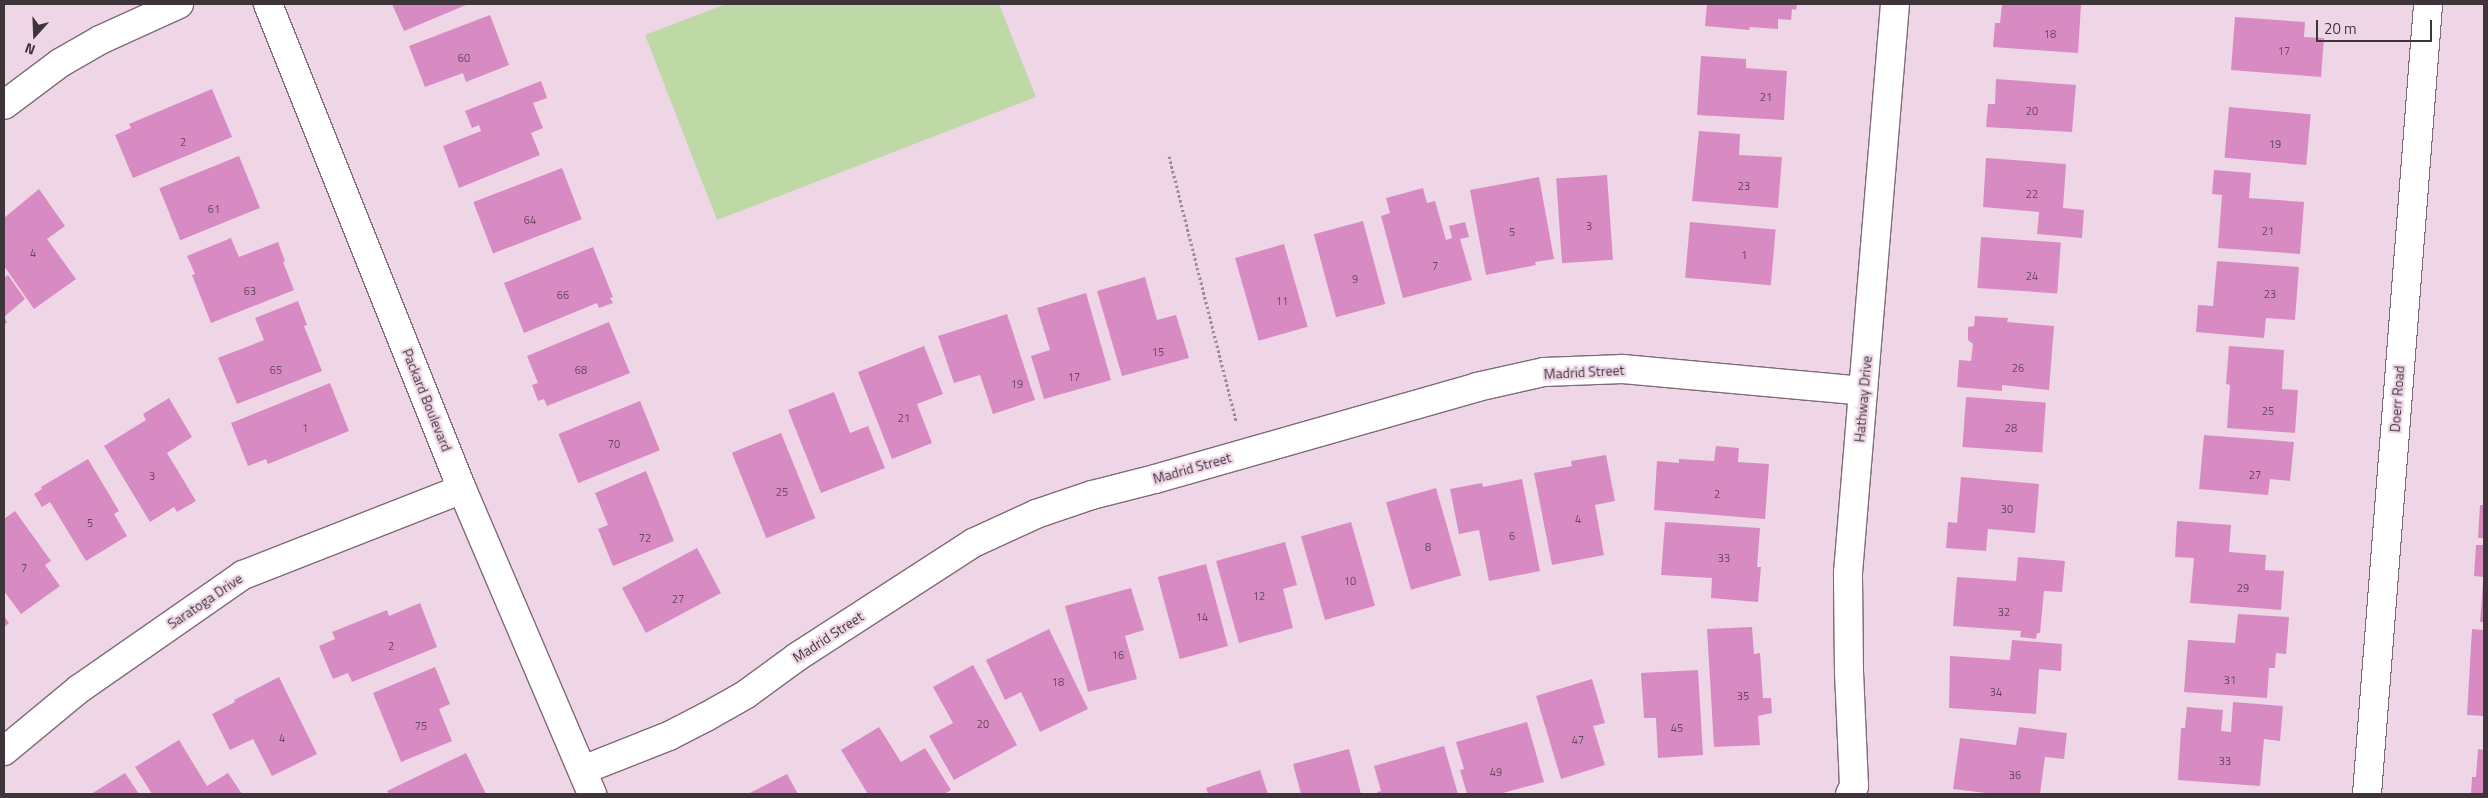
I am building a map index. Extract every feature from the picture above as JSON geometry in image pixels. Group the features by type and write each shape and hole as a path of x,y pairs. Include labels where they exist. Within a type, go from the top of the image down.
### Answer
{"street":[{"path":"4,104 60,63 100,40 179,4"},
{"name":"Packard Boulevard","path":"268,4 462,489 587,782"},
{"name":"Hathway Drive","path":"1850,794 1854,786 1849,673 1848,573 1896,4"},
{"name":"Doerr Road","path":"2367,794 2428,4"},
{"name":"Madrid Street","path":"587,782 745,695 797,657 973,543 1036,514 1092,495 1477,387 1544,372 1623,369 1863,391"},
{"name":"Saratoga Drive","path":"4,751 78,689 243,575 462,489"}],"path":[{"path":"1169,156 1244,453"}],"green space":[{"path":"726,4 999,4 1036,97 717,220 645,35"}],"building":[{"path":"392,4 465,4 466,5 404,31"},
{"path":"1707,4 1797,4 1796,10 1792,9 1791,20 1778,19 1778,29 1750,27 1749,30 1705,26"},
{"path":"2002,4 2081,5 2078,53 1993,47 1995,23 2000,23"},
{"path":"490,15 509,65 466,82 463,73 425,87 409,46"},
{"path":"2235,17 2305,22 2304,37 2324,38 2321,77 2231,70"},
{"path":"1701,56 1746,59 1746,68 1787,71 1784,120 1697,115"},
{"path":"1996,79 2076,85 2072,132 1986,127 1988,104 1995,104"},
{"path":"541,81 547,98 533,103 543,128 531,133 540,155 459,188 443,146 481,131 479,125 472,128 465,111"},
{"path":"212,89 232,137 133,178 115,135 131,128 129,124"},
{"path":"2229,107 2311,114 2306,165 2225,158"},
{"path":"1699,131 1740,134 1739,155 1782,157 1778,208 1692,201"},
{"path":"239,156 260,208 180,240 159,188"},
{"path":"1986,158 2066,164 2063,208 2084,210 2082,238 2037,234 2039,212 1983,207"},
{"path":"562,168 582,219 493,253 473,202"},
{"path":"2214,170 2251,173 2249,198 2304,202 2300,254 2218,248 2222,195 2212,194"},
{"path":"1607,175 1613,260 1562,263 1556,179"},
{"path":"1539,177 1554,259 1535,262 1536,265 1486,275 1470,190"},
{"path":"1423,188 1427,203 1435,201 1446,240 1452,238 1449,226 1465,222 1469,237 1460,239 1472,280 1403,298 1381,216 1390,213 1386,198"},
{"path":"39,189 65,226 47,239 76,279 34,309 4,266 4,218"},
{"path":"1363,221 1385,304 1336,317 1314,234"},
{"path":"1690,222 1776,229 1771,285 1685,278"},
{"path":"1981,237 2061,243 2057,293 1977,288"},
{"path":"231,238 239,257 278,242 285,261 283,262 294,290 211,323 192,275 195,274 187,256"},
{"path":"1284,244 1308,327 1259,341 1235,258"},
{"path":"593,247 613,297 610,298 613,303 599,308 597,303 524,333 504,283"},
{"path":"2217,261 2299,267 2295,320 2266,318 2264,338 2196,332 2198,305 2213,306"},
{"path":"8,275 25,299 4,317 4,278"},
{"path":"1145,277 1157,320 1176,315 1189,358 1122,376 1097,291"},
{"path":"1086,293 1111,380 1044,399 1031,356 1050,350 1037,308"},
{"path":"298,301 307,325 304,326 322,371 237,404 218,358 264,340 255,318"},
{"path":"1007,314 1035,400 993,414 980,375 954,383 938,336"},
{"path":"1975,316 2008,318 2007,322 2054,326 2049,390 2002,385 2002,391 1957,387 1959,360 1971,361 1973,344 1968,340 1968,327 1974,326"},
{"path":"609,322 630,373 547,406 544,399 538,401 532,385 538,383 527,356"},
{"path":"924,346 943,394 917,404 932,443 892,459 858,372"},
{"path":"2229,346 2284,350 2282,389 2298,390 2295,433 2227,428 2230,385 2226,384"},
{"path":"330,383 349,431 268,464 266,459 248,466 231,423"},
{"path":"834,392 850,433 868,426 885,468 821,493 788,410"},
{"path":"1966,397 2046,403 2042,452 1963,447"},
{"path":"169,398 192,437 167,453 196,501 177,512 174,507 150,522 104,446 146,420 143,414"},
{"path":"640,401 660,450 578,483 558,434"},
{"path":"781,433 815,518 766,538 732,453"},
{"path":"2204,435 2294,442 2290,481 2270,479 2268,495 2199,489"},
{"path":"1716,446 1739,448 1738,462 1769,464 1765,519 1654,510 1657,461 1679,463 1679,459 1714,461"},
{"path":"1606,455 1615,501 1595,505 1604,555 1552,565 1534,473 1572,466 1571,461"},
{"path":"88,459 119,511 114,514 127,536 86,561 50,502 42,507 34,494 42,489 41,487"},
{"path":"646,471 674,541 613,566 598,529 608,525 595,493"},
{"path":"1961,477 2039,484 2035,533 1988,529 1986,551 1946,548 1948,522 1957,523"},
{"path":"1522,479 1540,571 1489,581 1479,530 1459,534 1450,489 1482,483 1483,487"},
{"path":"1436,488 1461,575 1411,590 1386,502"},
{"path":"2480,505 2484,505 2484,538 2478,538"},
{"path":"15,511 51,561 45,565 60,586 21,614 4,591 4,519"},
{"path":"2177,521 2231,525 2229,552 2266,555 2265,570 2284,571 2281,610 2190,603 2194,558 2175,557"},
{"path":"1351,522 1375,606 1325,620 1301,536"},
{"path":"1665,522 1760,528 1757,567 1761,567 1758,602 1711,598 1712,578 1661,575"},
{"path":"1285,542 1297,585 1283,589 1293,628 1239,643 1216,561"},
{"path":"2476,545 2484,545 2484,577 2474,576"},
{"path":"697,548 721,593 646,633 622,588"},
{"path":"2018,557 2065,561 2062,592 2044,591 2040,633 2037,633 2036,639 2020,637 2021,631 1953,626 1957,577 2016,581"},
{"path":"1206,564 1228,646 1180,659 1158,577"},
{"path":"2483,583 2484,622 2480,622"},
{"path":"1131,588 1144,630 1125,636 1137,679 1088,692 1065,606"},
{"path":"420,603 437,647 352,682 348,673 333,679 319,646 335,639 332,632 387,610 389,616"},
{"path":"2238,614 2289,617 2286,654 2276,653 2275,668 2269,668 2267,698 2184,692 2188,640 2235,643"},
{"path":"4,616 9,623 4,627"},
{"path":"1752,627 1754,654 1760,653 1763,698 1771,698 1772,713 1758,716 1760,745 1714,747 1707,629"},
{"path":"1049,629 1088,709 1040,732 1021,692 1005,700 986,660"},
{"path":"2472,629 2484,630 2484,716 2467,715"},
{"path":"2012,640 2062,644 2061,671 2039,669 2036,714 1949,708 1950,656 2010,660"},
{"path":"973,665 1017,745 954,780 929,736 953,723 933,687"},
{"path":"435,667 450,704 439,709 452,741 401,762 373,693"},
{"path":"1698,670 1703,755 1658,758 1656,718 1644,718 1641,673"},
{"path":"279,677 317,754 272,776 253,739 230,750 212,714 235,702 234,700"},
{"path":"1592,679 1605,723 1593,726 1605,765 1561,779 1536,696"},
{"path":"2233,702 2283,706 2280,741 2264,739 2260,786 2178,780 2181,728 2185,728 2187,707 2223,710 2221,731 2231,732"},
{"path":"1527,722 1544,782 1499,794 1467,794 1460,770 1464,769 1456,742"},
{"path":"879,727 901,762 925,748 951,790 944,794 868,794 841,750"},
{"path":"2019,727 2067,733 2064,759 2045,757 2040,794 1995,794 1953,789 1960,738 2016,745"},
{"path":"179,740 207,786 228,773 242,794 152,794 135,767"},
{"path":"1444,746 1458,794 1378,794 1377,792 1381,791 1374,766"},
{"path":"1349,749 1361,794 1301,794 1293,764"},
{"path":"2478,749 2484,750 2484,794 2471,794 2472,777 2476,777"},
{"path":"466,753 486,794 389,794 387,791"},
{"path":"1260,770 1268,794 1208,794 1206,788"},
{"path":"125,773 139,794 91,794"},
{"path":"787,774 798,794 748,794"}]}
